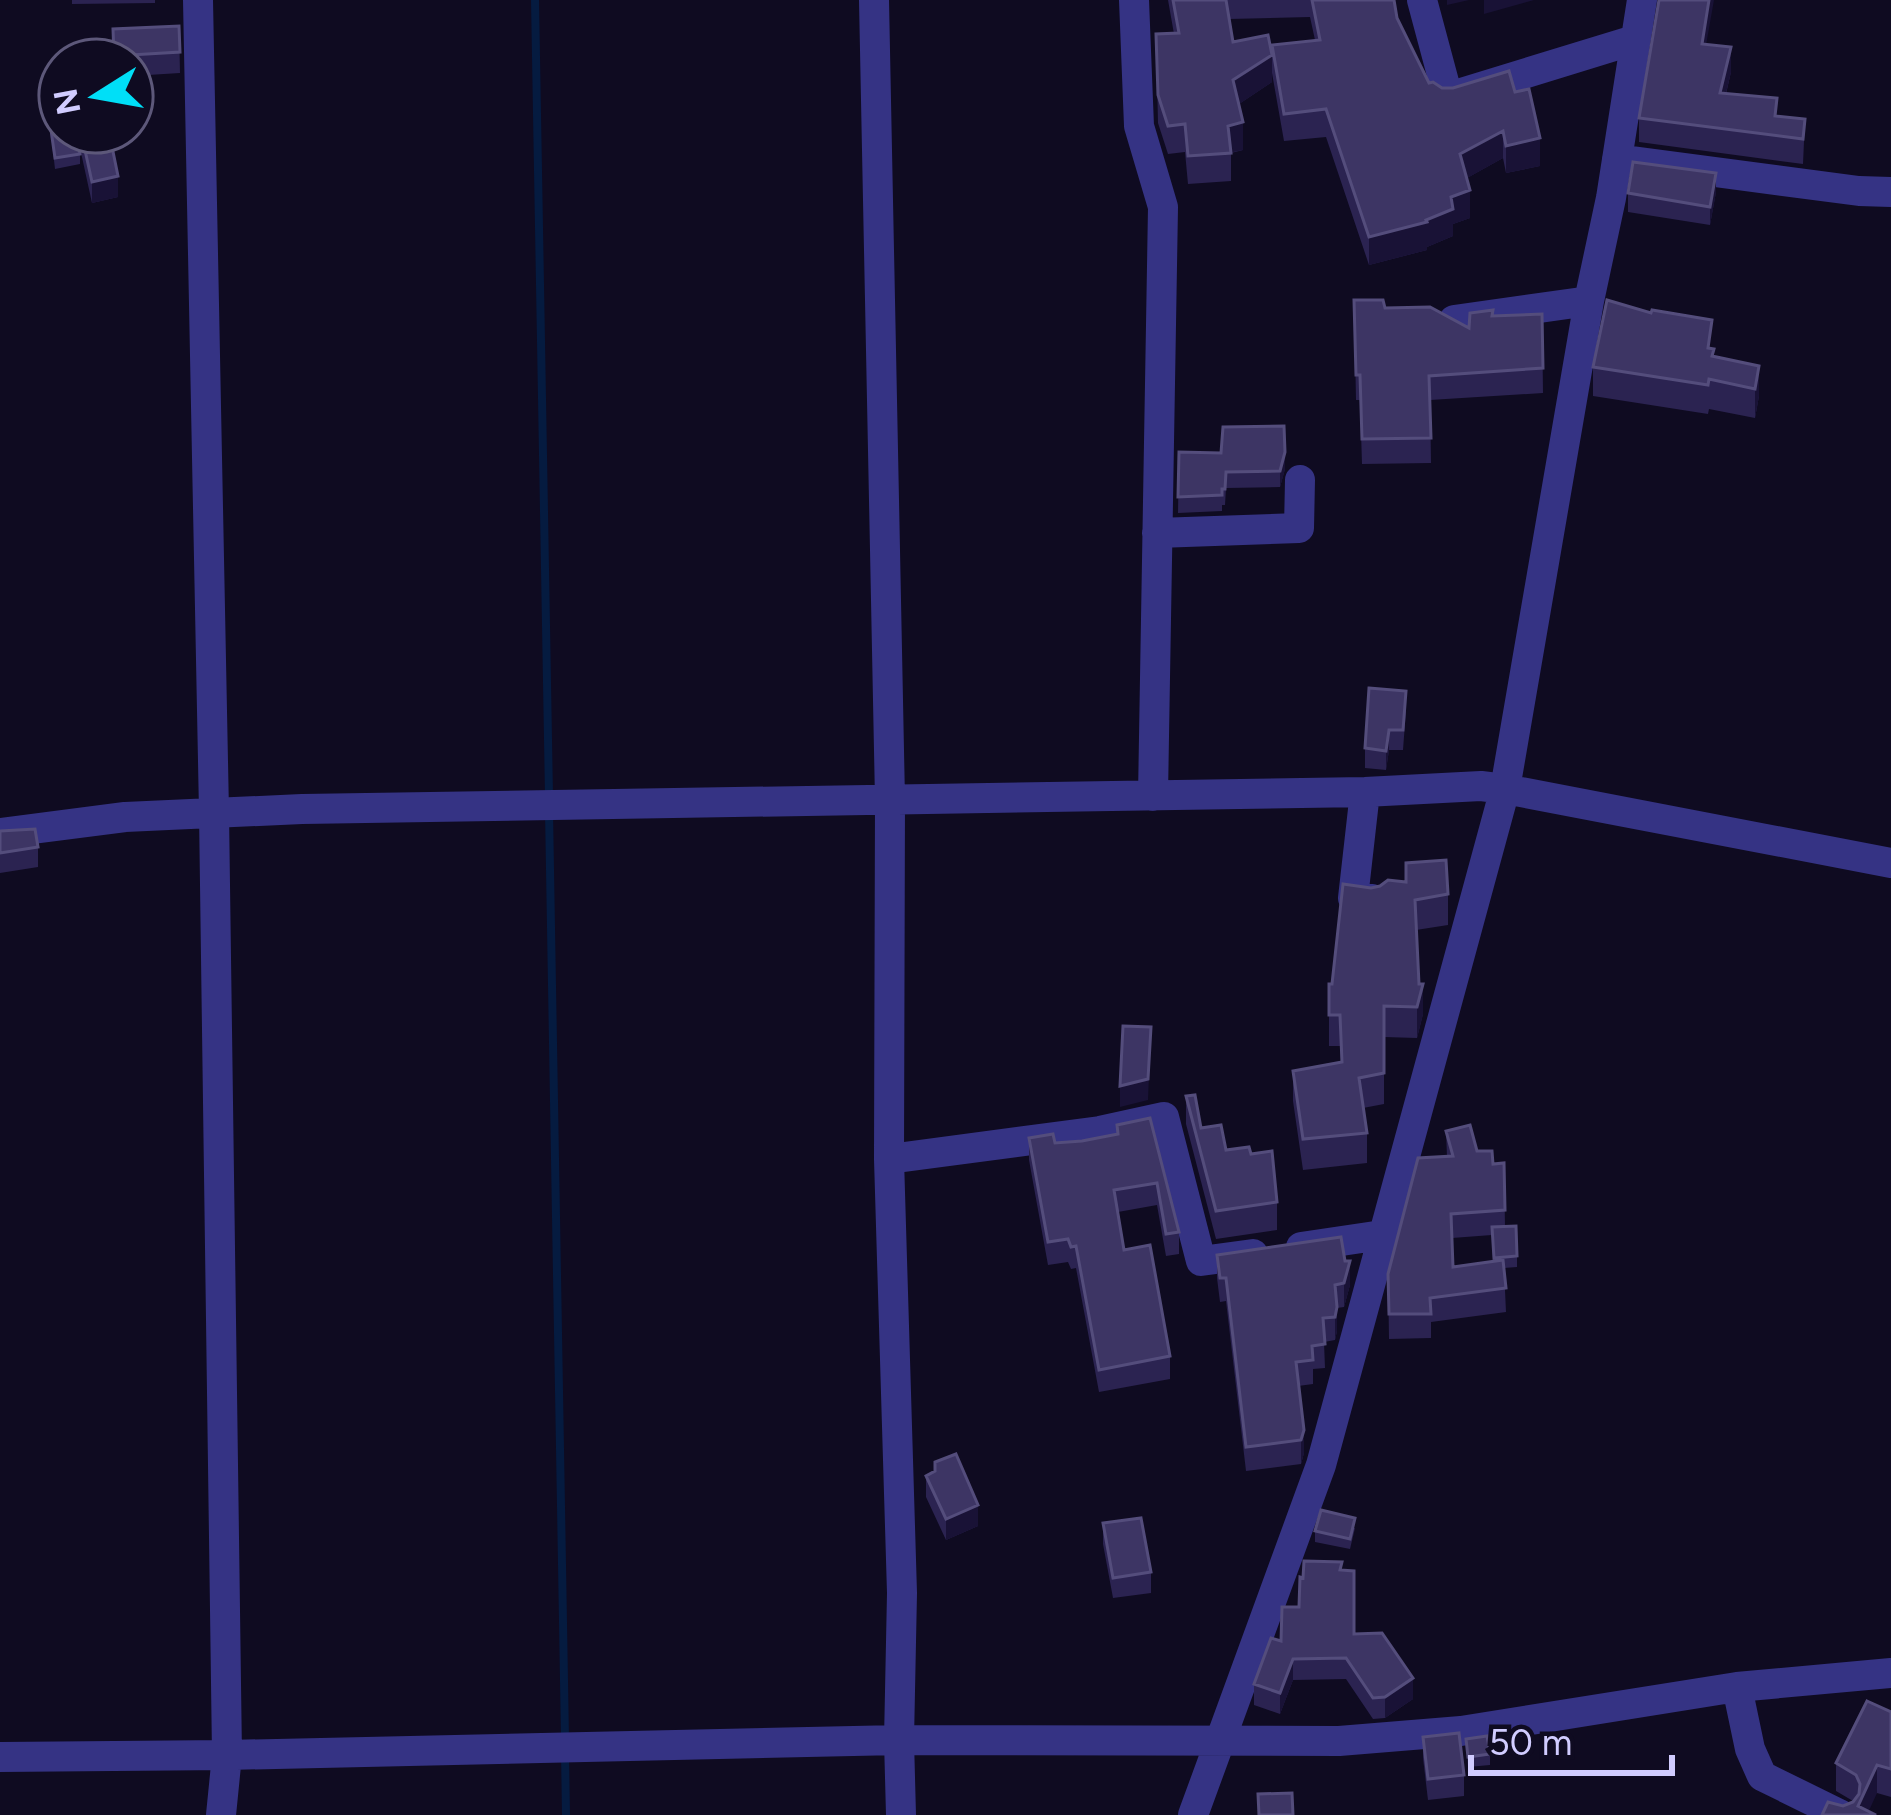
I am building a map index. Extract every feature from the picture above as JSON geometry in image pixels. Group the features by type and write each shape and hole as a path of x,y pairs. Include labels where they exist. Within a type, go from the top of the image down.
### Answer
{"street":[{"path":"198,0 227,1755 221,1815"},
{"path":"874,0 890,800 889,1159 902,1594 901,1815"},
{"path":"1134,0 1139,126 1163,207 1153,796"},
{"path":"1422,0 1448,97 1634,40"},
{"path":"1193,1815 1321,1465 1505,789 1642,0"},
{"path":"1617,159 1891,192"},
{"path":"1454,320 1589,301"},
{"path":"1157,533 1299,528 1300,480"},
{"path":"0,833 214,812 1481,787 1891,863"},
{"path":"1365,792 1353,898 1372,899"},
{"path":"889,1159 1100,1131 1164,1117 1201,1261 1382,1235"},
{"path":"0,1757 899,1740 1339,1741 1461,1732 1737,1687 1891,1672"},
{"path":"1737,1687 1750,1749 1762,1776 1841,1815"}],"building":[{"path":"1173,0 1226,0 1233,42 1268,35 1272,55 1233,80 1243,122 1228,126 1231,153 1188,156 1185,124 1168,126 1158,95 1156,34 1179,33"},
{"path":"1312,0 1394,0 1397,18 1429,83 1453,88 1509,71 1515,92 1529,89 1540,138 1506,146 1503,131 1460,154 1470,190 1451,197 1453,209 1427,222 1369,237 1326,109 1284,114 1272,45 1320,40"},
{"path":"1659,0 1709,0 1702,44 1731,47 1720,93 1777,98 1775,116 1805,119 1803,139 1639,118"},
{"path":"179,26 180,52 156,53 156,36 113,36 113,29"},
{"path":"86,156 114,156 118,176 92,182"},
{"path":"1633,162 1716,173 1710,207 1628,193"},
{"path":"1354,300 1383,300 1385,308 1430,307 1469,328 1470,313 1542,314 1543,368 1429,376 1431,438 1362,439"},
{"path":"1607,300 1651,313 1712,320 1708,348 1714,349 1712,356 1759,366 1755,389 1709,379 1708,385 1593,367"},
{"path":"1284,426 1280,471 1226,472 1222,495 1178,497 1179,452 1221,453 1223,427"},
{"path":"1369,688 1406,691 1403,730 1389,730 1386,751 1365,748"},
{"path":"35,829 38,847 0,853 0,831"},
{"path":"1446,860 1448,894 1415,900 1419,984 1423,984 1417,1007 1384,1006 1384,1073 1359,1078 1367,1133 1303,1139 1293,1071 1342,1062 1340,1015 1329,1015 1329,984 1343,884 1371,888 1388,880 1406,882 1406,863"},
{"path":"1123,1026 1151,1027 1148,1079 1120,1086"},
{"path":"1195,1095 1201,1128 1221,1125 1226,1150 1272,1151 1277,1202 1216,1211 1186,1096"},
{"path":"1150,1118 1179,1232 1166,1234 1157,1183 1114,1190 1124,1250 1150,1245 1170,1356 1099,1370 1076,1246 1071,1247 1068,1239 1048,1242 1029,1138 1053,1134 1055,1143 1082,1141 1118,1134 1117,1125"},
{"path":"1470,1125 1477,1151 1492,1151 1493,1164 1504,1163 1505,1210 1451,1214 1453,1267 1503,1260 1506,1288 1430,1298 1431,1314 1389,1314 1388,1274 1418,1158 1453,1156 1446,1131"},
{"path":"1516,1226 1517,1256 1494,1258 1492,1227"},
{"path":"1341,1237 1345,1261 1350,1261 1344,1283 1335,1285 1335,1317 1323,1318 1325,1344 1312,1346 1313,1360 1296,1362 1304,1430 1301,1440 1246,1447 1226,1278 1220,1278 1217,1255"},
{"path":"956,1454 978,1505 946,1519 926,1476 935,1471 935,1462"},
{"path":"1321,1510 1355,1518 1350,1539 1315,1531"},
{"path":"1141,1518 1151,1572 1113,1578 1103,1523"},
{"path":"1304,1561 1342,1562 1340,1570 1354,1571 1354,1634 1382,1633 1413,1678 1385,1697 1373,1698 1346,1658 1293,1659 1280,1693 1254,1684 1271,1638 1281,1641 1282,1607 1299,1607"},
{"path":"1867,1701 1891,1712 1891,1769 1877,1765 1858,1806 1876,1815 1822,1815 1828,1802 1843,1806 1859,1794 1856,1775 1836,1763"},
{"path":"1459,1733 1464,1775 1428,1779 1423,1737"},
{"path":"1487,1736 1490,1754 1468,1757 1466,1739"},
{"path":"1292,1793 1293,1815 1259,1815 1258,1794"}],"waterway":[{"path":"535,0 549,796"},
{"path":"549,811 565,1738"},
{"path":"565,1753 566,1815"}]}
